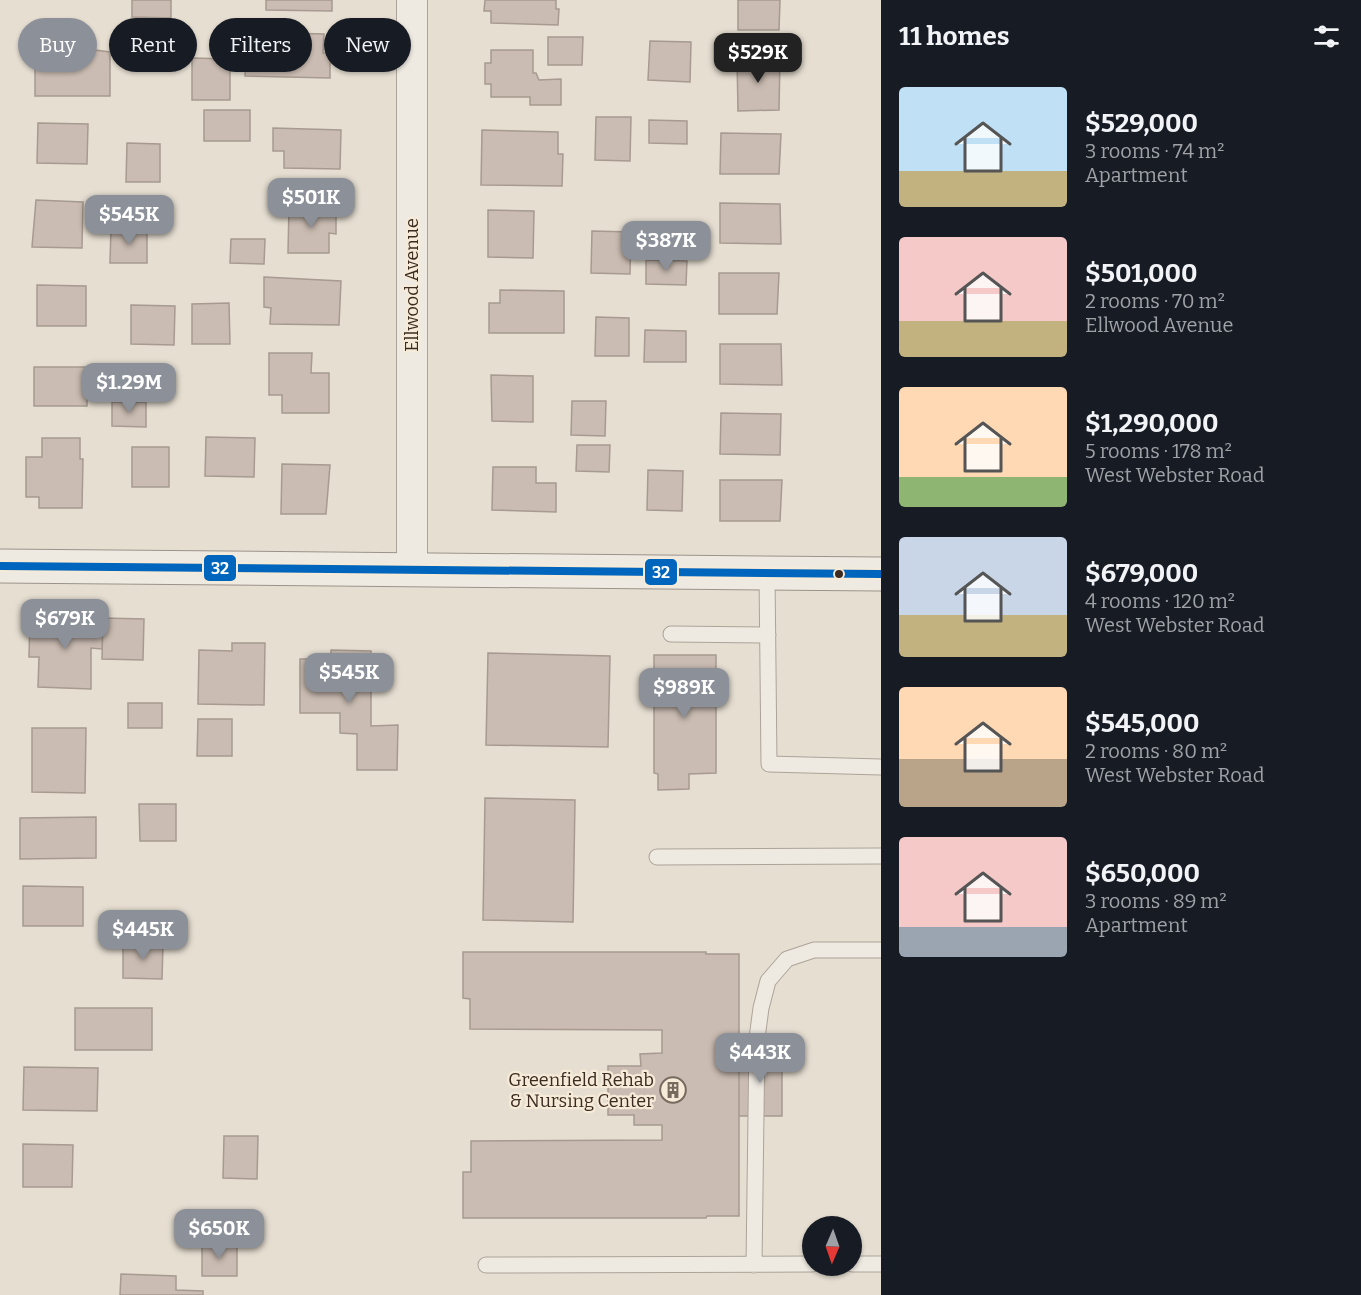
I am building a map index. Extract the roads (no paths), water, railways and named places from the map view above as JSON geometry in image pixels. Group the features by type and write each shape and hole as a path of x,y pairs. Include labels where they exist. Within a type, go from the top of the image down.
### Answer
{"street":[{"name":"Ellwood Avenue","path":"412,0 412,571"},
{"path":"0,566 881,574"}],"lane":[{"path":"767,573 769,764 881,767"},
{"path":"671,634 768,635"},
{"path":"657,857 881,856"},
{"path":"754,1265 758,1038 761,1008 768,981 787,959 814,950 881,950"},
{"path":"486,1265 802,1264"},
{"path":"862,1264 881,1264"}],"place":[{"name":"Greenfield Rehab & Nursing Center","path":"673,1090"}]}
